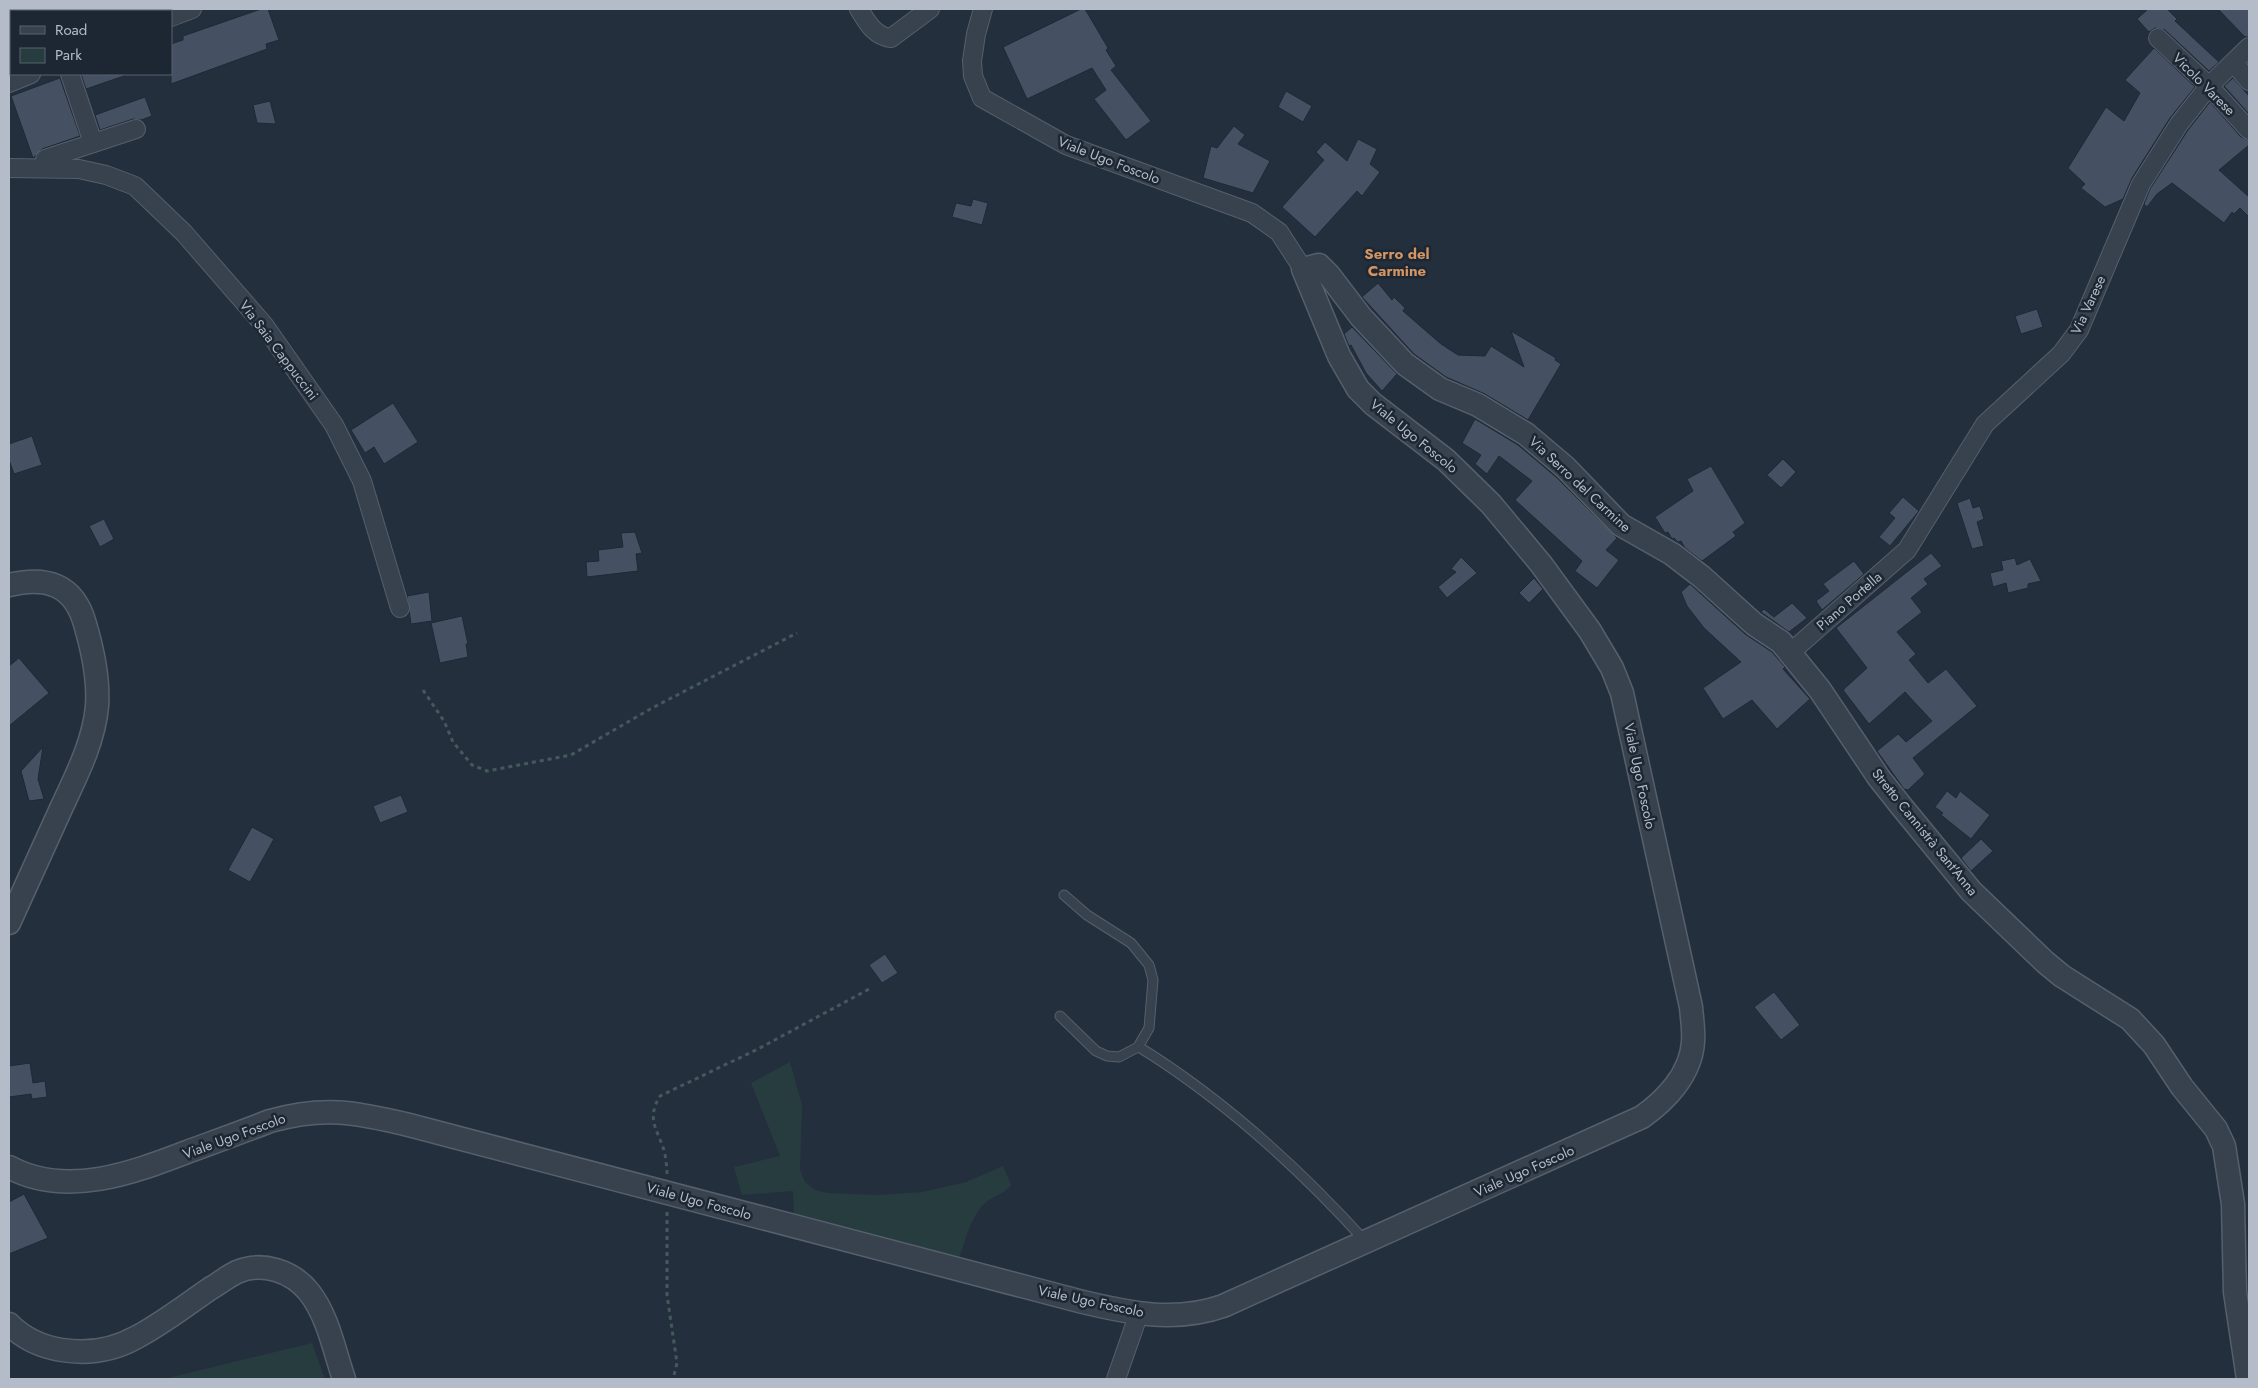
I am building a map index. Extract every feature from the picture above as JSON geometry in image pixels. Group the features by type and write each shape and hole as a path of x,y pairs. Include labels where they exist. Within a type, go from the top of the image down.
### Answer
{"street":[{"path":"172,17 192,9"},
{"path":"859,9 875,32 882,37 891,38 930,9"},
{"name":"Viale Ugo Foscolo","path":"9,1168 33,1176 54,1180 73,1181 118,1176 294,1114 336,1111 358,1113 1079,1301 1140,1313 1178,1316 1207,1312 1642,1117 1670,1093 1680,1078 1691,1054 1693,1029 1690,1007 1625,706 1612,668 1590,631 1541,564 1491,504 1446,460 1373,404 1358,389 1339,356 1303,269 1279,232 1252,213 1066,146 982,98 973,76 972,61 976,34 983,9"},
{"name":"Vicolo Varese","path":"2158,38 2210,86 2249,130"},
{"name":"Via Varese","path":"1907,550 1984,424 2061,354 2079,330 2141,184 2179,124 2210,86 2249,47"},
{"path":"2234,63 2249,81"},
{"path":"9,82 28,75"},
{"path":"70,75 93,143"},
{"path":"45,159 136,129"},
{"name":"Via Saia Cappuccini","path":"9,168 79,169 106,175 135,186 184,233 264,324 334,425 362,481 400,608"},
{"name":"Via Serro del Carmine","path":"1303,269 1318,265 1329,275 1361,317 1405,364 1440,389 1478,405 1526,434 1565,467 1621,525 1672,554 1702,577 1754,624 1791,652"},
{"name":"Piano Portella","path":"1791,652 1907,550"},
{"path":"9,585 37,581 52,583 64,589 75,600 88,634 97,681 97,706 75,778 9,923"},
{"name":"Stretto Cannistrà Sant'Anna","path":"1791,652 1820,690 1879,778 1965,884 2022,942 2062,976 2130,1019 2154,1045 2182,1087 2216,1129 2224,1146 2229,1169 2233,1204 2235,1292 2248,1379"},
{"path":"9,1324 27,1338 41,1345 73,1352 106,1349 135,1338 237,1272 261,1268 274,1270 294,1278 309,1292 324,1320 344,1379"},
{"path":"1116,1379 1140,1313"}],"lane":[{"path":"1060,1016 1096,1051 1108,1056 1119,1057 1139,1047 1148,1028 1153,980 1148,965 1131,943 1087,915 1064,895"},
{"path":"1139,1047 1204,1093 1262,1139 1302,1175 1366,1242"}],"path":[{"path":"423,690 444,721 453,742 472,765 487,771 571,755 652,708 797,633"},
{"path":"673,1379 676,1363 666,1295 668,1224 666,1192 668,1179 665,1154 652,1120 653,1107 660,1096 758,1048 871,988"}],"green space":[{"path":"790,1062 802,1105 800,1170 805,1182 815,1190 828,1193 877,1195 923,1192 966,1182 1003,1166 1011,1185 982,1206 968,1231 959,1258 794,1216 793,1191 742,1195 734,1167 780,1156 751,1083"},
{"path":"312,1343 325,1379 164,1379"}],"building":[{"path":"261,9 268,9 279,40 266,44 267,49 171,84 172,44 183,40 183,36"},
{"path":"1081,9 1085,9 1108,48 1106,50 1116,66 1111,70 1151,121 1126,140 1094,99 1106,90 1092,68 1027,99 1003,47"},
{"path":"2148,9 2167,9 2177,19 2175,21 2219,62 2209,71 2165,30 2155,28 2149,32 2137,19"},
{"path":"2218,9 2249,9 2249,37 2245,37"},
{"path":"2154,48 2195,87 2170,118 2132,178 2123,199 2105,207 2081,188 2085,184 2068,168 2106,107 2124,121 2140,93 2125,80"},
{"path":"81,75 124,75 124,76 86,89"},
{"path":"60,78 80,136 42,149 33,158 11,96"},
{"path":"2233,78 2249,96 2249,114 2224,86"},
{"path":"1286,91 1312,106 1303,122 1278,107"},
{"path":"145,97 152,116 141,120 133,119 100,130 95,115"},
{"path":"270,101 276,124 257,123 253,105"},
{"path":"2210,102 2241,137 2249,140 2249,145 2219,170 2249,197 2249,217 2240,208 2234,214 2232,212 2224,223 2172,183 2157,194 2147,207 2144,204 2150,189 2188,130"},
{"path":"1234,126 1245,135 1238,144 1270,161 1253,193 1203,178 1211,146 1217,148"},
{"path":"1358,139 1377,149 1370,164 1380,172 1362,196 1357,191 1315,237 1282,207 1324,160 1316,152 1325,142 1347,161"},
{"path":"973,199 988,203 982,225 952,217 956,203 971,206"},
{"path":"1378,283 1392,300 1394,297 1405,308 1403,311 1441,344 1458,355 1485,356 1491,346 1524,367 1511,331 1556,358 1555,360 1561,364 1528,420 1485,394 1446,377 1414,354 1362,297"},
{"path":"2037,309 2043,327 2021,334 2015,316"},
{"path":"1352,327 1397,374 1382,391 1366,373 1351,345 1349,346 1344,334"},
{"path":"393,403 418,442 384,464 374,447 365,453 351,430"},
{"path":"1475,419 1518,445 1556,477 1617,538 1606,550 1619,560 1597,588 1575,571 1582,561 1515,500 1532,481 1499,456 1487,474 1475,464 1481,455 1462,443"},
{"path":"32,436 42,465 14,474 9,460 9,444"},
{"path":"1783,459 1796,472 1781,488 1767,475"},
{"path":"1711,466 1745,523 1733,532 1736,536 1702,561 1685,548 1681,541 1678,542 1674,538 1672,539 1668,532 1665,533 1655,517 1693,491 1687,479"},
{"path":"1903,497 1919,511 1890,546 1879,537 1895,518 1889,513"},
{"path":"1970,498 1973,508 1980,506 1984,519 1977,522 1984,546 1972,549 1957,503"},
{"path":"104,519 114,539 100,547 89,526"},
{"path":"635,532 642,553 636,554 638,571 587,577 586,562 599,561 598,550 623,547 621,533"},
{"path":"1931,553 1942,566 1924,579 1928,584 1911,598 1922,612 1897,632 1916,654 1909,660 1928,683 1946,669 1977,706 1913,758 1925,774 1908,790 1904,789 1877,751 1898,734 1906,742 1932,721 1905,692 1869,724 1843,690 1867,668 1836,628"},
{"path":"1461,557 1477,573 1447,598 1438,587 1456,572 1451,569"},
{"path":"2015,558 2017,565 2030,559 2041,581 2028,584 2028,588 2008,593 2006,583 1993,587 1990,573 2003,570 2001,561"},
{"path":"1854,561 1864,574 1822,610 1816,601 1829,591 1823,584"},
{"path":"1534,578 1543,589 1529,603 1519,593"},
{"path":"1690,584 1745,634 1772,652 1785,667 1783,669 1810,699 1777,729 1752,700 1723,719 1703,688 1741,662 1704,628 1687,606 1681,592"},
{"path":"429,592 432,621 411,624 407,596"},
{"path":"1792,603 1807,618 1789,632 1761,612 1764,609 1774,617"},
{"path":"462,616 468,644 466,644 468,657 440,663 431,623"},
{"path":"19,658 49,693 9,726 9,666"},
{"path":"43,747 38,779 44,799 29,801 21,771"},
{"path":"1947,791 1956,798 1960,791 1990,815 1971,839 1941,815 1943,813 1935,807"},
{"path":"401,795 408,812 380,823 373,806"},
{"path":"252,827 274,839 250,882 228,870"},
{"path":"1981,839 1993,851 1971,871 1961,858"},
{"path":"885,954 898,973 882,983 869,965"},
{"path":"1774,992 1800,1025 1781,1040 1754,1007"},
{"path":"30,1063 33,1083 45,1081 47,1097 32,1099 31,1094 9,1097 9,1066"},
{"path":"24,1194 48,1238 9,1254 9,1202"}],"district":[{"name":"Serro del Carmine","path":"1397,262"}]}
